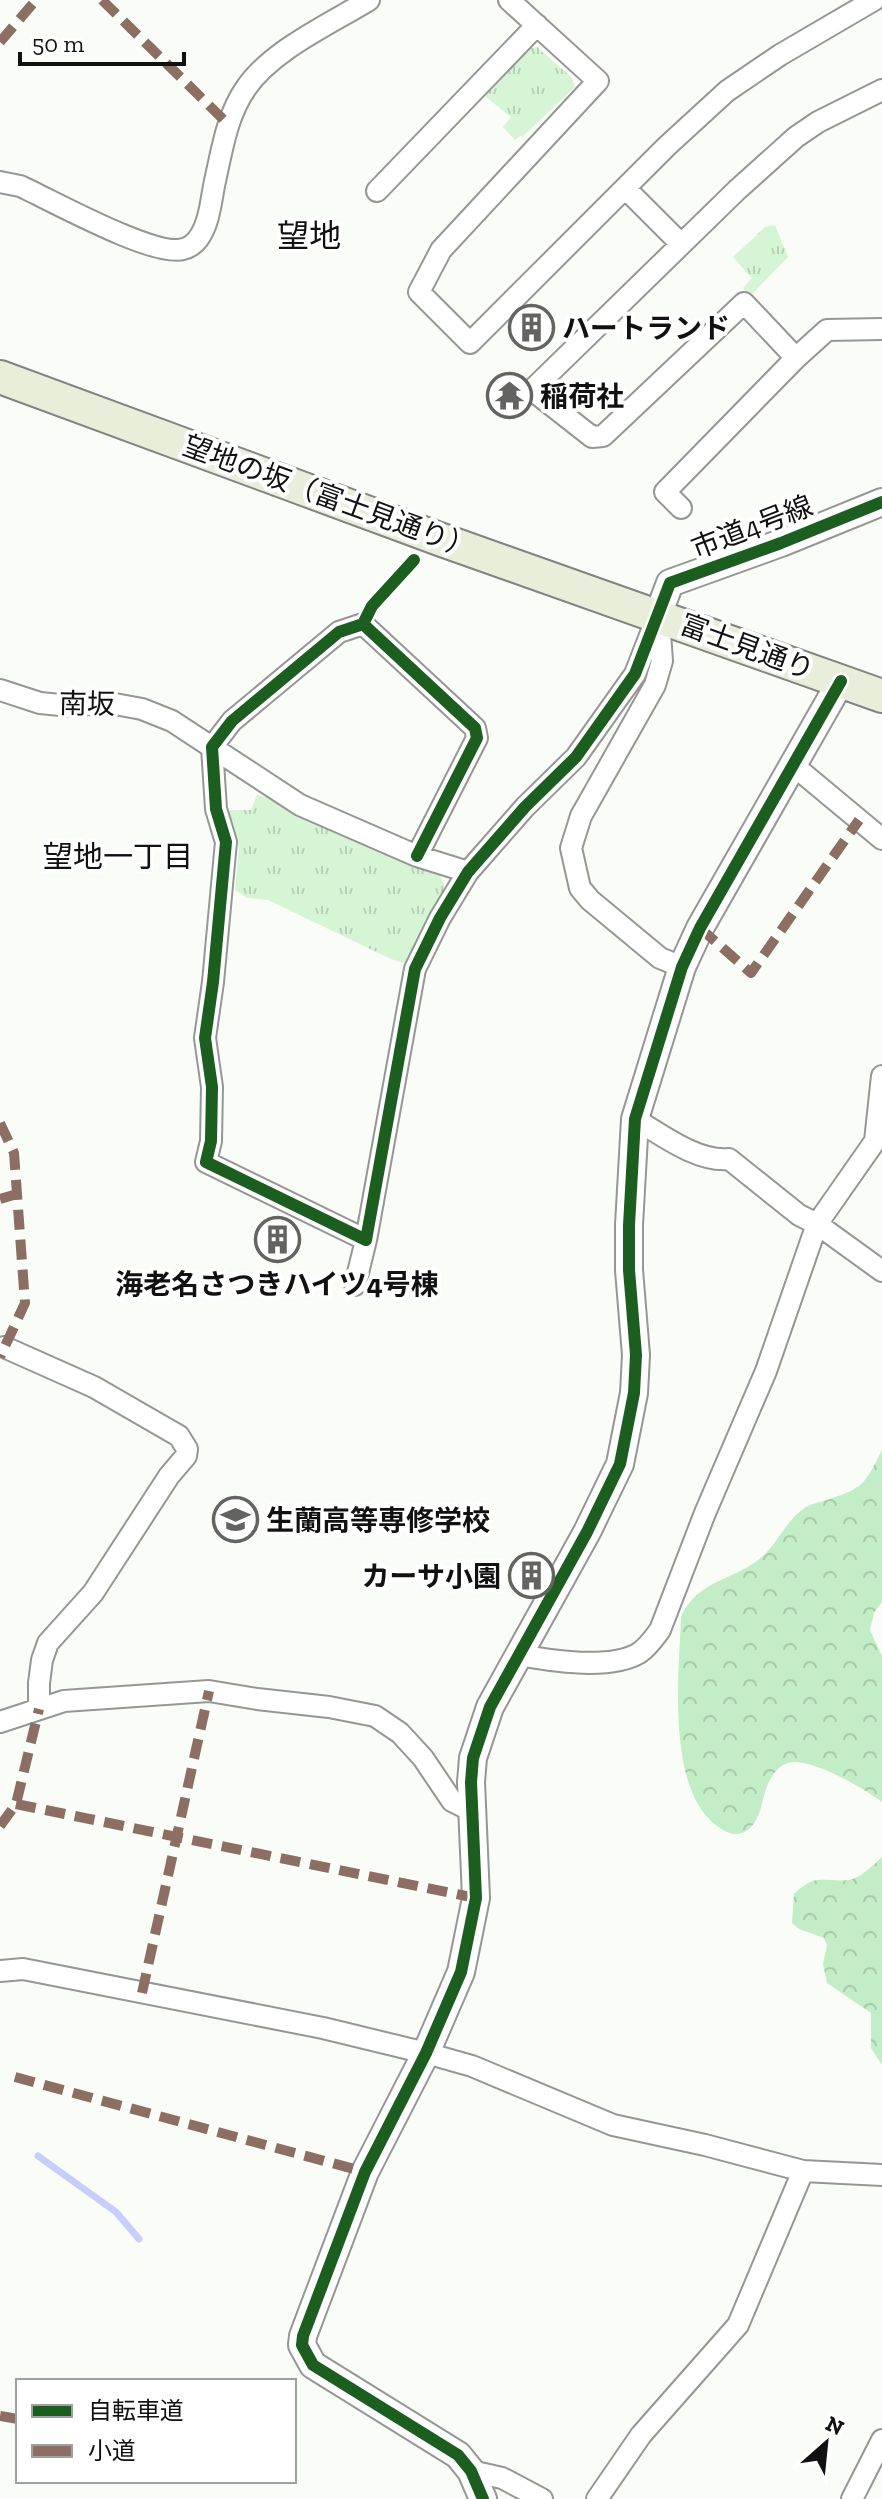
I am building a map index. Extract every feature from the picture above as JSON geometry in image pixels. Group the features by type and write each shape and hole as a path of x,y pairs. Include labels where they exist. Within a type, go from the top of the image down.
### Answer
{"main road":[{"name":"望地の坂（富士見通り）","path":"0,377 442,540 658,615"},
{"name":"富士見通り","path":"658,615 882,696"}],"street":[{"path":"0,182 20,186 141,242 166,250 183,250 198,239 203,230 229,125 248,85 289,49 369,0"},
{"path":"509,0 598,81 441,250 419,292 470,343 727,91 780,55 874,0"},
{"path":"377,191 478,101 537,25"},
{"path":"796,358 744,303 603,436 592,437 532,390 796,137 818,122 882,90"},
{"path":"625,188 681,244"},
{"path":"681,508 665,492 827,330 882,329"},
{"name":"市道4号線","path":"658,615 670,583 724,565 882,502"},
{"path":"355,1285 366,1240 415,969 440,918 468,872 525,807 576,757 635,674 658,615"},
{"path":"658,615 662,661 655,685 581,816 571,848 580,888 590,900 660,958 682,967"},
{"path":"366,1240 206,1162 211,1141 212,1087 205,1038 226,842 216,809 212,747 232,721 339,632 363,624 475,728 477,738 417,856"},
{"path":"483,2499 471,2471 458,2455 313,2365 302,2345 303,2336 365,2172 426,2053 457,1984 476,1898 473,1758 480,1730 587,1532 620,1464 629,1430 636,1355 629,1240 635,1119 682,967 700,928 841,681"},
{"name":"南坂","path":"0,690 40,703 71,706 104,702 137,707 172,721 300,805 417,856 468,872"},
{"path":"793,765 882,839"},
{"path":"520,1655 566,1664 615,1659 636,1655 660,1630 705,1513 766,1371 817,1224 875,1141 882,1076"},
{"path":"635,1119 701,1155 719,1160 729,1159 799,1215 817,1224 882,1271"},
{"path":"4,1347 94,1387 179,1436 187,1449 186,1456 169,1476 93,1593 48,1643 42,1660 39,1709"},
{"path":"0,1722 64,1701 209,1691 329,1707 375,1716 400,1733 423,1758 452,1801 472,1811"},
{"path":"0,1971 23,1969 323,2028 472,2066 613,2125 803,2171 882,2175"},
{"path":"597,2499 641,2435 738,2325 803,2171"},
{"path":"852,2499 882,2440"},
{"path":"471,2471 502,2478 542,2499"}],"green space":[{"path":"537,47 572,78 575,87 515,140 503,127 511,117 486,97 486,88 525,49"},
{"path":"775,225 788,257 750,296 743,288 752,278 733,257 765,227"},
{"path":"257,795 293,808 352,839 439,874 444,884 444,896 411,958 403,963 391,959 268,900 247,898 235,890 239,848 228,810 251,810"},
{"path":"882,1450 882,1602 874,1613 870,1630 882,1656 882,1802 822,1769 809,1764 788,1763 771,1777 758,1817 750,1828 737,1834 727,1832 701,1809 690,1786 683,1759 678,1698 681,1617 698,1594 745,1569 767,1552 803,1509 862,1484"},
{"path":"882,1857 882,2065 871,2048 871,2013 827,1983 823,1964 827,1945 824,1938 799,1929 792,1923 794,1894 802,1887 820,1880 853,1879"}],"waterway":[{"path":"38,2156 116,2212 139,2239"}],"marked path":[{"path":"0,42 36,0"},
{"path":"102,0 229,125"},
{"path":"700,928 751,973 859,820"},
{"path":"0,1123 14,1153 25,1303 0,1357"},
{"path":"0,1199 17,1194"},
{"path":"142,1993 209,1691"},
{"path":"0,1826 16,1804 39,1709"},
{"path":"16,1804 476,1898"},
{"path":"15,2077 365,2172"},
{"path":"0,2416 16,2419"}],"cycle path":[{"path":"414,560 372,606 363,624 339,632 232,721 212,747 216,809 226,842 205,1038 212,1087 211,1141 206,1162 366,1240 415,969 440,918 468,872 525,807 576,757 635,674 670,583 882,502"},
{"path":"363,624 475,728 477,738 417,856"},
{"path":"483,2499 471,2471 458,2455 313,2365 302,2345 303,2336 365,2172 426,2053 461,1972 476,1898 471,1782 473,1758 490,1707 587,1532 620,1464 634,1393 636,1355 629,1270 635,1119 682,967 700,928 841,681"}],"place":[{"name":"ハートランド","path":"531,328"},
{"name":"稲荷社","path":"509,396"},
{"name":"海老名さつきハイツ4号棟","path":"277,1239"},
{"name":"生蘭高等専修学校","path":"235,1520"},
{"name":"カーサ小園","path":"532,1576"}],"district":[{"name":"望地","path":"309,236"},
{"name":"望地一丁目","path":"118,857"}]}
